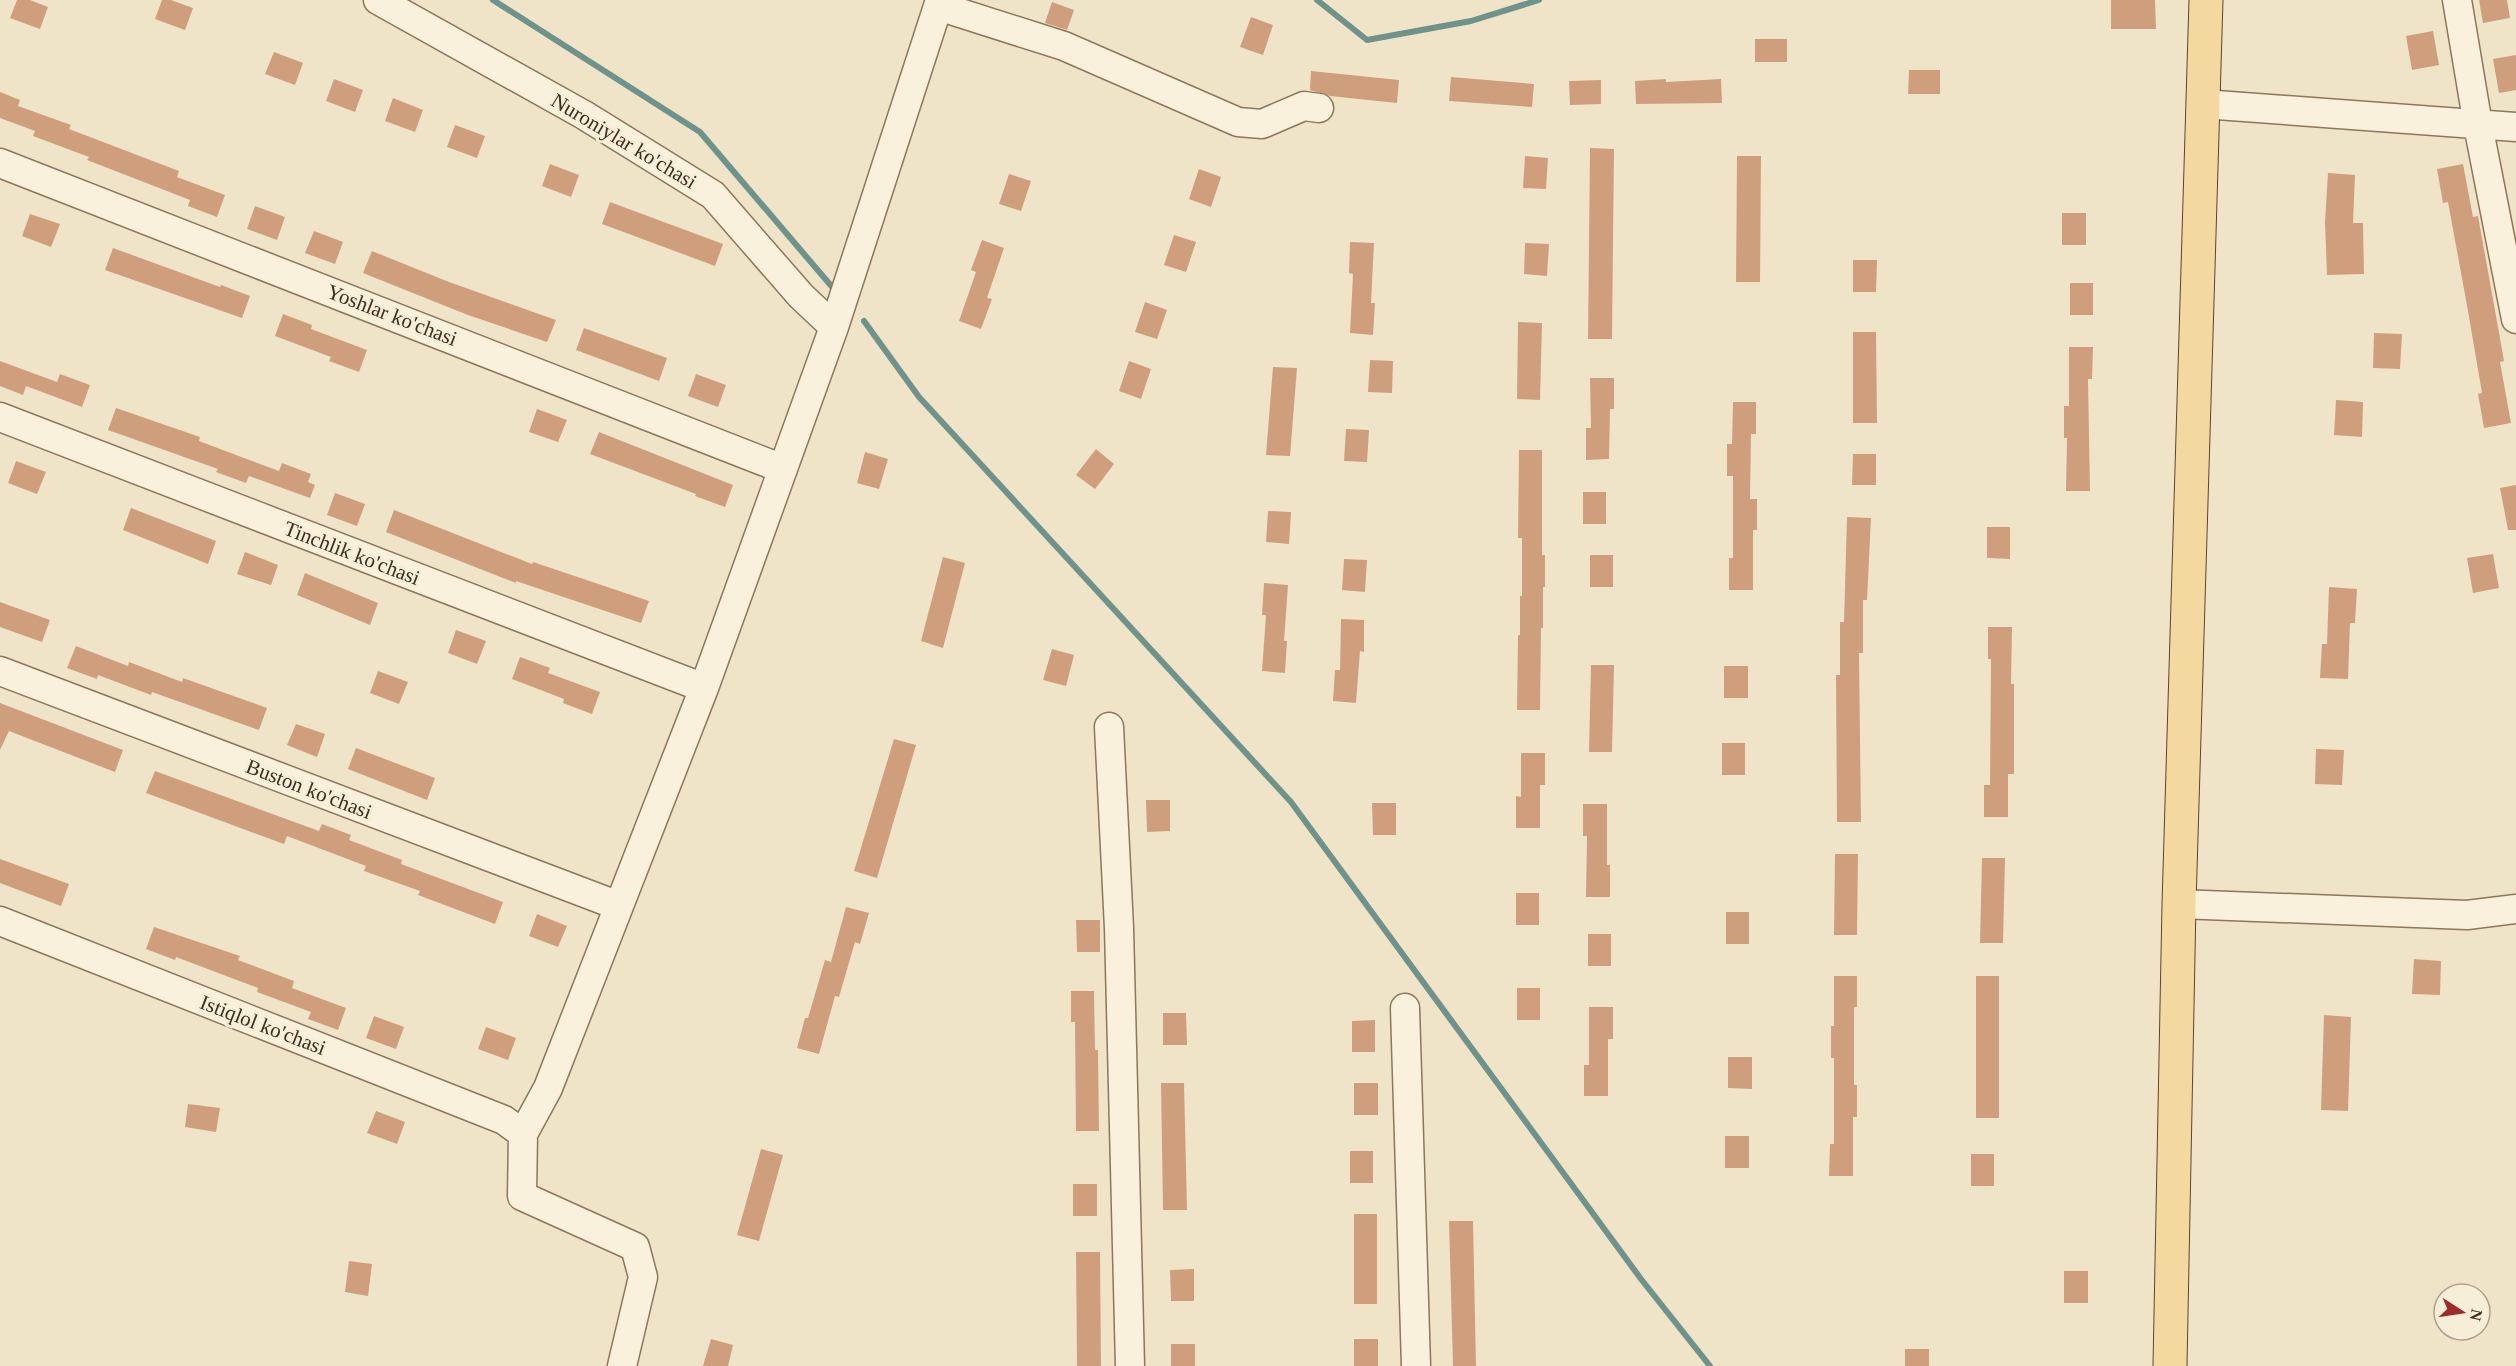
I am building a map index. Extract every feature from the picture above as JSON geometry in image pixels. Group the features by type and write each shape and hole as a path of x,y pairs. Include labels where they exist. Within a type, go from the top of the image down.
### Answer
{"main road":[{"path":"2170,1366 2179,904 2206,0"}],"street":[{"name":"Nuroniylar ko'chasi","path":"378,0 584,115 713,195 801,296 834,327"},
{"path":"2457,0 2478,125 2516,319"},
{"path":"622,1366 643,1276 635,1247 522,1196 523,1134 548,1088 704,688 834,327 939,3 1064,46 1238,123 1262,124 1304,106 1319,108"},
{"path":"2203,104 2516,127"},
{"name":"Yoshlar ko'chasi","path":"0,163 783,469"},
{"name":"Tinchlik ko'chasi","path":"0,417 704,688"},
{"name":"Buston ko'chasi","path":"0,671 619,906"},
{"path":"1109,727 1119,928 1130,1366"},
{"path":"2179,904 2467,915 2516,909"},
{"name":"Istiqlol ko'chasi","path":"0,921 504,1120 523,1134"},
{"path":"1406,1008 1416,1366"}],"building":[{"path":"17,0 30,0 48,7 40,29 10,18"},
{"path":"162,0 171,0 193,8 185,30 155,19"},
{"path":"2111,0 2155,0 2156,29 2111,29"},
{"path":"2479,0 2507,0 2510,18 2483,23"},
{"path":"1052,2 1074,10 1067,30 1045,23"},
{"path":"1251,17 1273,25 1263,55 1240,47"},
{"path":"2433,31 2439,65 2412,70 2406,36"},
{"path":"1755,39 1787,39 1787,62 1755,62"},
{"path":"274,52 303,63 295,85 265,74"},
{"path":"2516,55 2516,90 2499,93 2493,59"},
{"path":"1909,70 1940,70 1940,94 1908,94"},
{"path":"1311,71 1399,80 1397,103 1330,96 1310,90"},
{"path":"1451,77 1534,84 1532,107 1449,101"},
{"path":"334,79 363,90 355,112 326,101"},
{"path":"1666,79 1666,82 1721,79 1722,103 1636,104 1635,81"},
{"path":"1601,80 1601,104 1570,105 1569,81"},
{"path":"0,92 20,100 18,106 71,125 69,129 179,171 177,177 225,195 217,217 188,206 190,200 87,160 89,157 33,136 35,131 0,118"},
{"path":"393,98 423,110 415,132 385,121"},
{"path":"455,125 485,136 477,158 447,147"},
{"path":"1590,148 1614,149 1612,339 1588,339"},
{"path":"1525,156 1548,158 1546,189 1523,188"},
{"path":"1737,156 1761,156 1760,282 1736,282"},
{"path":"550,164 579,175 571,197 542,186"},
{"path":"2463,164 2473,217 2478,216 2504,361 2500,362 2511,423 2484,428 2478,394 2482,393 2468,311 2448,202 2443,203 2437,169"},
{"path":"1199,169 1221,177 1211,207 1189,199"},
{"path":"2328,173 2355,175 2353,223 2363,223 2364,274 2327,275 2325,222"},
{"path":"1009,174 1031,181 1021,211 999,204"},
{"path":"610,202 723,244 715,266 602,224"},
{"path":"255,206 285,217 277,240 247,229"},
{"path":"2062,213 2086,213 2086,245 2062,245"},
{"path":"30,214 60,224 51,247 22,236"},
{"path":"314,231 343,242 335,264 305,253"},
{"path":"1174,235 1196,242 1186,272 1164,265"},
{"path":"982,240 1004,248 987,298 992,299 981,329 959,321 976,272 971,270"},
{"path":"1350,242 1374,243 1371,303 1375,303 1373,335 1350,333 1353,274 1349,273"},
{"path":"1525,243 1549,244 1547,276 1524,274"},
{"path":"113,248 250,296 242,318 105,270"},
{"path":"372,251 449,282 556,320 547,342 468,315 363,273"},
{"path":"1853,260 1877,260 1876,292 1853,292"},
{"path":"2070,283 2093,283 2093,315 2070,315"},
{"path":"1145,302 1167,310 1157,339 1135,332"},
{"path":"283,314 312,325 311,329 367,350 359,372 329,361 331,357 275,336"},
{"path":"1518,322 1542,323 1540,400 1517,399"},
{"path":"584,328 667,358 659,381 576,350"},
{"path":"1853,332 1876,332 1877,423 1853,423"},
{"path":"2374,333 2402,334 2400,369 2373,368"},
{"path":"2069,347 2093,347 2092,379 2088,379 2090,491 2066,491 2067,438 2064,438 2064,406 2069,406"},
{"path":"1370,360 1393,361 1392,393 1368,392"},
{"path":"0,361 57,382 60,374 90,385 82,407 26,386 23,395 0,386"},
{"path":"1129,361 1151,369 1141,399 1119,391"},
{"path":"1273,367 1297,368 1290,456 1266,455"},
{"path":"696,374 726,385 718,407 688,396"},
{"path":"1590,378 1614,378 1614,409 1610,409 1609,459 1586,460 1586,428 1591,428"},
{"path":"2336,400 2363,402 2362,437 2334,435"},
{"path":"1733,402 1756,402 1756,434 1751,434 1750,499 1757,499 1757,530 1753,530 1753,590 1729,590 1729,558 1733,558 1733,476 1727,476 1727,444 1732,444"},
{"path":"116,408 200,437 199,441 279,471 282,463 311,474 308,482 315,485 310,498 249,476 246,483 216,472 218,469 108,430"},
{"path":"537,409 567,420 558,442 529,432"},
{"path":"1346,429 1369,430 1367,462 1344,461"},
{"path":"599,432 733,485 725,507 590,454"},
{"path":"1096,449 1114,464 1095,489 1076,475"},
{"path":"1519,450 1542,450 1542,555 1545,555 1545,587 1543,587 1543,628 1541,628 1540,710 1517,710 1518,635 1520,635 1520,596 1522,596 1522,538 1518,538"},
{"path":"865,452 888,459 879,489 857,483"},
{"path":"1853,454 1876,454 1876,485 1852,485"},
{"path":"16,461 46,472 37,494 8,483"},
{"path":"2516,485 2516,530 2508,530 2500,488"},
{"path":"1583,492 1606,492 1606,524 1583,524"},
{"path":"335,493 365,504 357,526 327,515"},
{"path":"131,508 216,541 208,564 123,530"},
{"path":"394,510 532,564 533,562 649,601 641,623 516,581 516,583 386,532"},
{"path":"1268,511 1291,512 1289,544 1266,542"},
{"path":"1847,517 1871,518 1867,600 1863,600 1863,653 1859,653 1861,822 1837,822 1836,675 1840,675 1840,622 1844,622"},
{"path":"1987,527 2010,527 2010,559 1987,558"},
{"path":"245,552 278,565 271,585 237,574"},
{"path":"2493,554 2499,588 2473,593 2467,558"},
{"path":"1590,555 1613,555 1613,587 1590,587"},
{"path":"943,557 965,563 943,648 921,641"},
{"path":"1344,559 1367,560 1365,592 1342,590"},
{"path":"305,573 378,603 370,625 297,595"},
{"path":"1264,583 1288,585 1284,641 1287,641 1285,673 1262,671 1266,615 1262,615"},
{"path":"2329,587 2357,589 2355,623 2350,623 2348,679 2320,678 2322,644 2327,644"},
{"path":"0,602 50,620 42,642 0,627"},
{"path":"1341,619 1364,620 1364,652 1360,651 1356,703 1333,701 1335,670 1340,670"},
{"path":"1988,627 2012,627 2014,774 2008,774 2008,817 1984,817 1984,785 1990,785 1991,659 1988,659"},
{"path":"456,630 486,641 477,664 448,653"},
{"path":"76,646 128,666 129,662 182,682 183,678 267,708 259,730 152,692 151,695 98,675 97,679 67,668"},
{"path":"1052,649 1074,655 1066,686 1043,680"},
{"path":"520,657 550,668 548,673 600,692 592,714 563,703 564,699 512,679"},
{"path":"1591,665 1614,665 1612,752 1589,752"},
{"path":"1724,666 1748,666 1748,698 1724,698"},
{"path":"378,671 408,682 399,704 370,693"},
{"path":"0,703 123,750 115,772 9,731 0,750"},
{"path":"296,724 325,734 317,757 287,745"},
{"path":"894,739 916,745 877,878 854,871"},
{"path":"1722,743 1745,743 1745,775 1722,775"},
{"path":"356,748 435,778 427,800 348,769"},
{"path":"2316,749 2344,750 2342,785 2315,784"},
{"path":"1521,753 1545,753 1545,785 1540,785 1540,828 1516,828 1516,796 1521,797"},
{"path":"155,771 319,831 322,824 351,835 349,840 402,860 401,864 503,902 495,924 418,895 420,891 364,871 366,866 287,836 284,844 146,793"},
{"path":"1146,800 1170,800 1170,831 1147,832"},
{"path":"1372,803 1396,803 1396,835 1373,835"},
{"path":"1583,804 1607,804 1607,865 1610,865 1610,897 1586,897 1587,836 1583,836"},
{"path":"1835,854 1858,854 1857,935 1834,935"},
{"path":"1982,858 2005,858 2003,943 1980,943"},
{"path":"0,859 69,884 61,906 0,883"},
{"path":"1516,893 1539,893 1539,925 1516,925"},
{"path":"846,907 869,913 860,944 855,942 839,997 835,996 819,1054 797,1048 825,960 831,962"},
{"path":"1726,912 1749,912 1749,944 1726,944"},
{"path":"537,914 567,926 558,947 529,936"},
{"path":"1076,920 1100,920 1100,952 1077,952"},
{"path":"154,927 240,956 238,960 294,981 292,988 346,1008 338,1030 308,1019 311,1012 257,992 258,988 176,957 175,960 146,949"},
{"path":"1588,934 1611,934 1611,966 1588,966"},
{"path":"2414,959 2441,961 2440,995 2412,994"},
{"path":"1834,976 1857,976 1857,1007 1854,1007 1854,1085 1857,1085 1857,1117 1853,1117 1853,1176 1829,1176 1830,1144 1834,1144 1834,1058 1831,1058 1831,1026 1834,1026"},
{"path":"1976,976 1999,976 1999,1118 1976,1118"},
{"path":"1517,988 1540,988 1540,1020 1517,1020"},
{"path":"1071,991 1094,991 1095,1050 1098,1050 1099,1131 1076,1131 1075,1022 1071,1022"},
{"path":"1589,1007 1613,1007 1613,1039 1608,1039 1608,1096 1584,1096 1584,1065 1589,1065"},
{"path":"1163,1013 1186,1013 1187,1045 1163,1045"},
{"path":"2324,1015 2351,1017 2348,1111 2321,1110"},
{"path":"374,1016 404,1027 396,1049 366,1038"},
{"path":"1375,1020 1375,1052 1352,1052 1352,1021"},
{"path":"486,1027 516,1038 508,1060 478,1049"},
{"path":"1728,1057 1752,1057 1752,1089 1728,1088"},
{"path":"1161,1083 1184,1083 1187,1210 1163,1210"},
{"path":"1354,1083 1378,1083 1378,1115 1354,1115"},
{"path":"188,1104 220,1108 216,1132 185,1127"},
{"path":"376,1111 405,1122 397,1144 367,1133"},
{"path":"1725,1136 1749,1136 1749,1168 1725,1168"},
{"path":"761,1149 783,1155 759,1241 737,1235"},
{"path":"1350,1151 1373,1151 1373,1183 1350,1183"},
{"path":"1971,1154 1994,1154 1994,1186 1971,1186"},
{"path":"1073,1184 1097,1184 1097,1216 1073,1216"},
{"path":"1354,1214 1377,1214 1377,1304 1354,1304"},
{"path":"1449,1221 1473,1221 1476,1366 1453,1366"},
{"path":"1076,1252 1100,1252 1101,1366 1077,1366"},
{"path":"349,1261 372,1264 368,1296 345,1292"},
{"path":"1194,1269 1194,1301 1171,1301 1170,1270"},
{"path":"2064,1271 2088,1271 2088,1303 2064,1303"},
{"path":"711,1339 733,1345 728,1366 703,1366"},
{"path":"1354,1339 1378,1339 1378,1366 1354,1366"},
{"path":"1171,1344 1195,1344 1195,1366 1171,1366"},
{"path":"1905,1349 1929,1349 1929,1366 1905,1366"}],"waterway":[{"path":"493,0 700,132 833,288"},
{"path":"1317,0 1367,40 1471,21 1539,0"},
{"path":"864,321 919,397 1291,802 1641,1279 1710,1366"}]}
